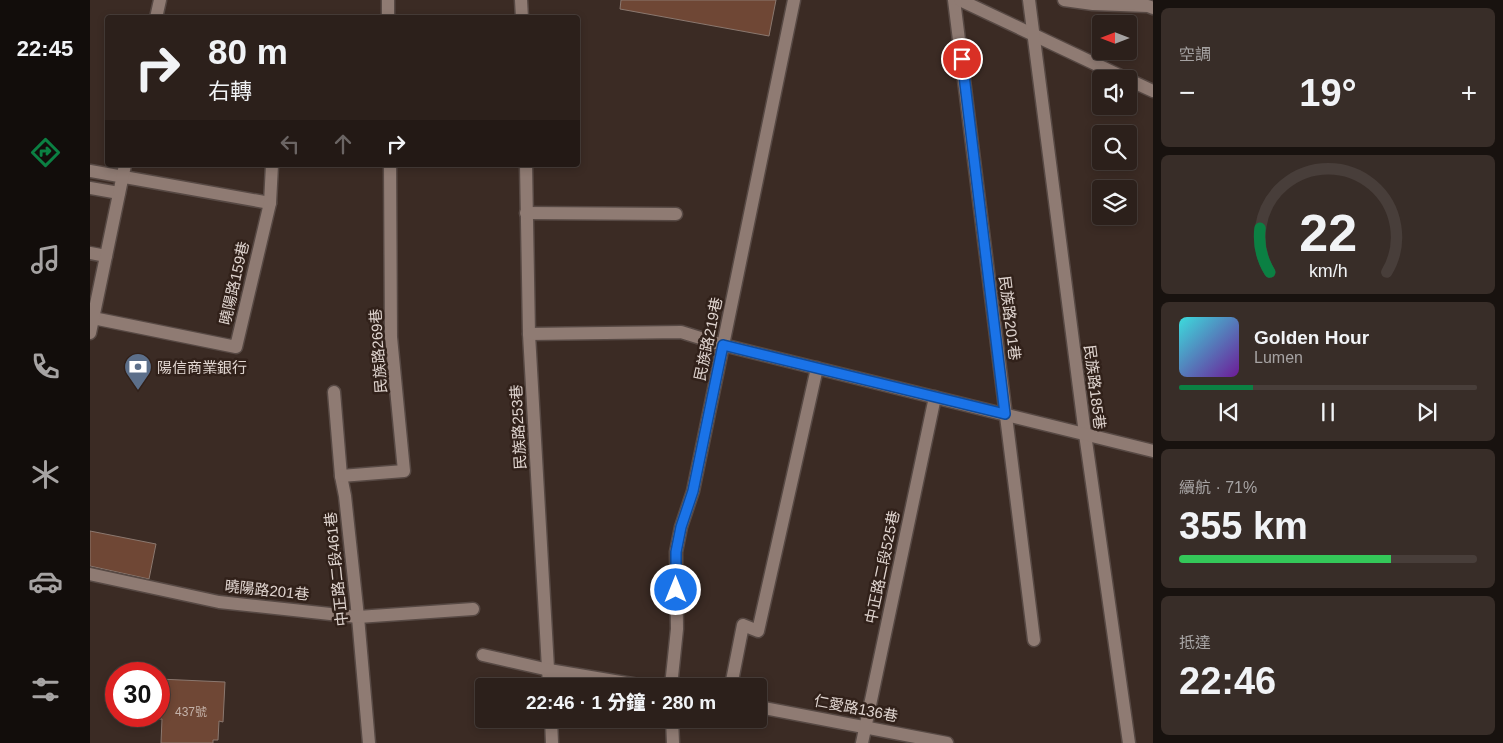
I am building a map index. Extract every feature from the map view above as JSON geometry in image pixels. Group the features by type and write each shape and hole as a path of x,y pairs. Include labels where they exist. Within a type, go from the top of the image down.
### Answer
{"street":[{"path":"157,15 160,0"},
{"path":"388,0 388,15"},
{"path":"521,0 522,15"},
{"name":"民族路219巷","path":"672,678 677,629 676,552 681,527 693,491 794,0"},
{"name":"民族路201巷","path":"954,0 1034,640"},
{"path":"960,0 1109,70"},
{"name":"民族路185巷","path":"1030,0 1084,434 1129,743"},
{"path":"1064,0 1093,4 1148,6 1153,8"},
{"path":"1137,83 1153,91"},
{"name":"曉陽路159巷","path":"93,318 236,347 270,203 272,167"},
{"name":"民族路269巷","path":"341,476 404,471 391,337 390,167"},
{"name":"民族路253巷","path":"526,167 529,334 550,678"},
{"path":"90,170 123,171 270,203"},
{"path":"90,333 123,171"},
{"path":"90,188 119,193"},
{"path":"526,213 676,214"},
{"path":"90,252 106,256"},
{"path":"529,334 681,332 723,345 1153,450"},
{"path":"733,678 743,625 758,631 817,368"},
{"name":"中正路二段461巷","path":"334,392 341,476 345,496 358,617 369,743"},
{"name":"中正路二段525巷","path":"862,743 936,397"},
{"name":"曉陽路201巷","path":"90,574 219,602 358,617 473,609"},
{"path":"483,655 549,670 596,678"},
{"name":"仁愛路136巷","path":"767,708 947,743"},
{"path":"551,728 552,743"},
{"path":"672,728 673,743"}],"building":[{"path":"621,0 776,0 769,36 620,9"},
{"path":"90,531 156,544 149,579 90,566"},
{"path":"170,680 225,682 223,722 219,721 218,740 213,740 213,743 161,743 162,727 170,727"}],"place":[{"name":"陽信商業銀行","path":"138,391"}],"route":[{"path":"676,590 676,552 681,527 693,491 723,345 1005,414 962,59"}]}
